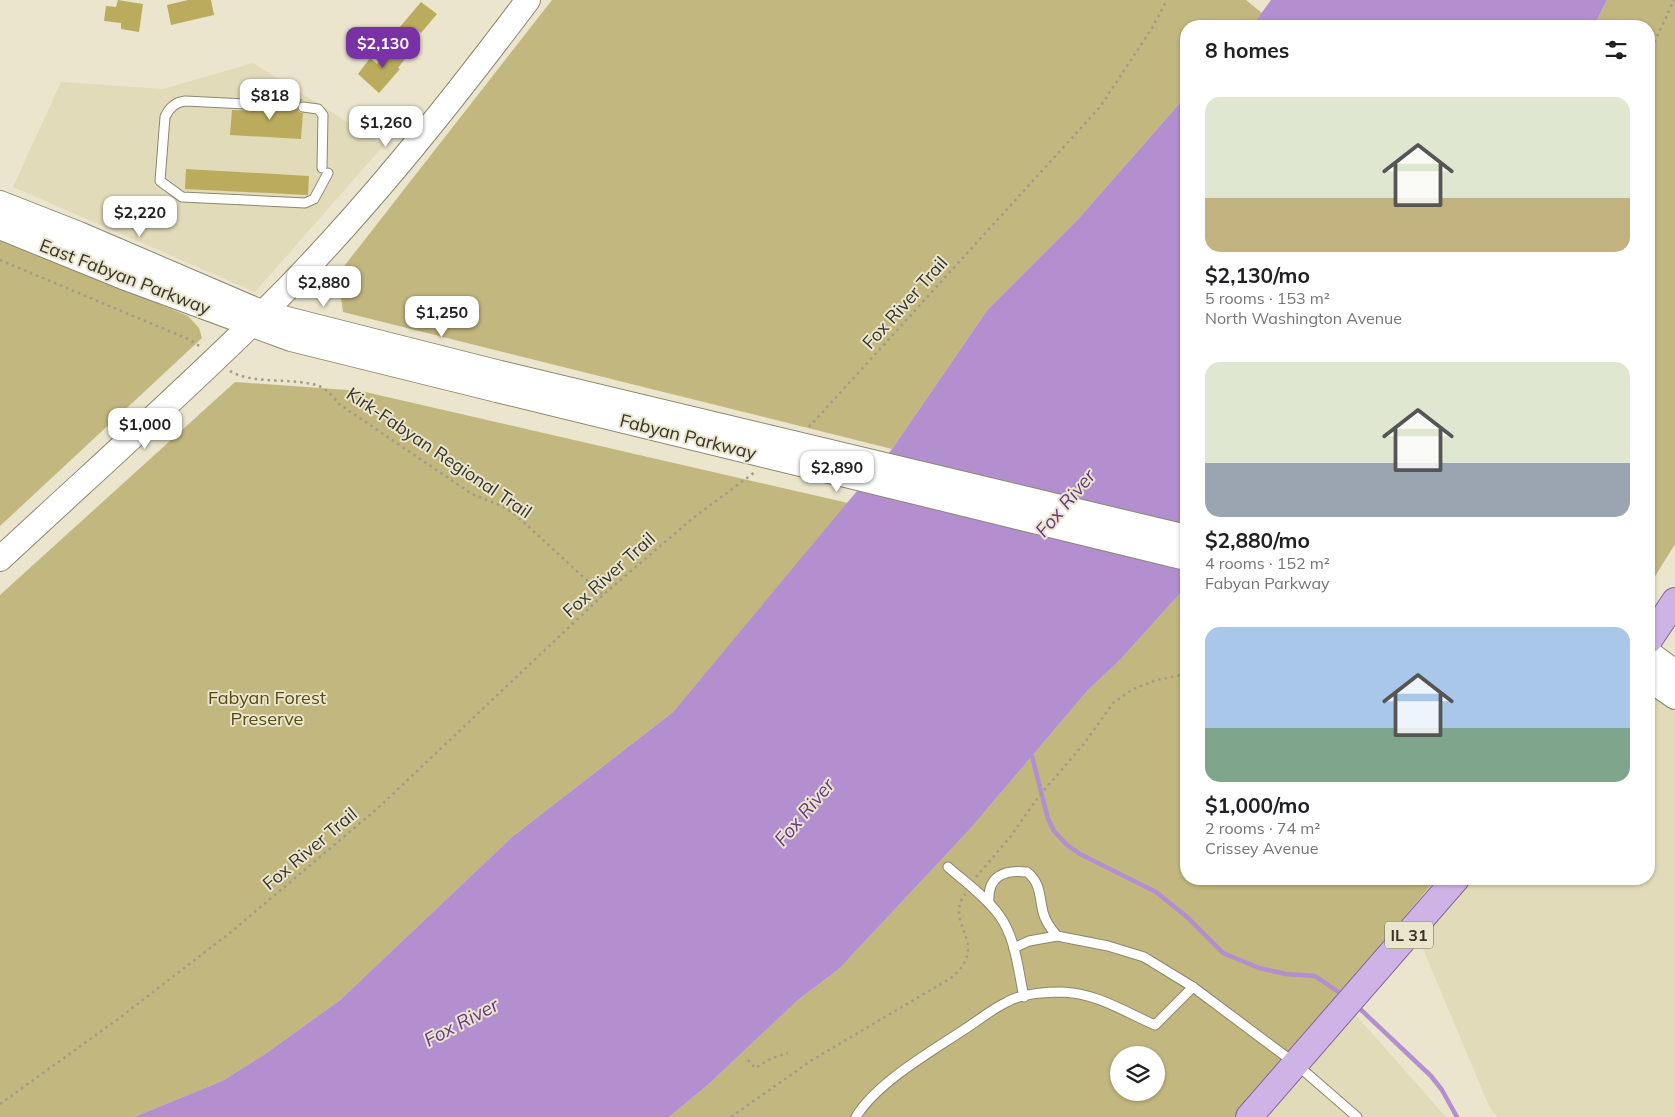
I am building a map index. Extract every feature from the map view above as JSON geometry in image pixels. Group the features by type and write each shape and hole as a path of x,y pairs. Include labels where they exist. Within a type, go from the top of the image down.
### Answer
{"main road":[{"path":"0,558 257,319 338,233 452,99 528,0"},
{"name":"East Fabyan Parkway","path":"0,203 79,234 257,319"},
{"name":"East Fabyan Parkway","path":"0,227 123,277 257,319"},
{"name":"Fabyan Parkway","path":"257,319 1180,556"},
{"name":"Fabyan Parkway","path":"498,381 1180,536"},
{"path":"1655,631 1675,601"},
{"path":"1655,657 1675,672"},
{"path":"1655,683 1675,697"},
{"name":"IL 31","path":"1249,1117 1451,885"}],"lane":[{"path":"267,105 185,101 175,104 165,116 160,181 182,197 305,204 314,199 325,170 323,115 318,109 303,107"},
{"path":"948,867 971,886 1000,916 1014,948 1024,997"},
{"path":"989,903 988,892 998,877 1007,872 1027,872 1038,884 1047,923 1057,936"},
{"path":"1014,948 1029,941 1057,936 1108,946 1144,957 1193,988 1296,1064 1357,1117"},
{"path":"856,1117 860,1110 888,1084 926,1055 1008,1001 1061,992 1077,994 1099,999 1155,1025 1193,988"}],"path":[{"name":"Fox River Trail","path":"806,430 1100,107 1152,28 1167,0"},
{"path":"1655,41 1674,0"},
{"name":"Kirk-Fabyan Regional Trail","path":"0,260 188,339 218,357 231,372 245,376 320,386 331,394 339,404 472,494 502,506 517,516 603,595"},
{"name":"Fox River Trail","path":"0,1104 118,1019 232,932 378,808 603,595 693,518 756,471"},
{"path":"731,1117 812,1060 951,978 961,969 968,958 959,916 962,899 979,872 1011,836 1038,796 1083,745 1113,703 1133,689 1157,680 1180,675"},
{"path":"748,1060 755,1068 772,1058 788,1053"}],"shaded area":[{"path":"253,63 384,145 255,292 13,187 61,82 163,89"},
{"path":"1655,693 1675,708 1675,1117 1497,1117 1489,1106 1418,937 1460,885 1655,885"},
{"path":"1354,1013 1446,1117 1266,1117"}],"green space":[{"path":"552,0 1246,0 1262,13 1257,20 1180,20 1180,103 1080,217 988,309 892,449 343,312 338,274"},
{"path":"1607,0 1675,0 1675,544 1655,576 1655,20 1597,20"},
{"path":"0,238 188,316 199,328 202,338 0,526"},
{"name":"Fabyan Forest Preserve","path":"235,382 361,391 848,503 673,712 512,837 340,1000 265,1054 222,1081 134,1117 0,1117 0,595"},
{"path":"1180,594 1180,885 1431,885 1238,1117 669,1117 709,1084 798,1000 839,969 971,828 1088,690 1119,661"}],"water":[{"path":"1271,0 1607,0 1597,20 1256,20"},
{"name":"Fox River","path":"1180,103 1180,594 1119,661 1088,690 971,828 839,969 798,1000 709,1084 669,1117 134,1117 222,1081 265,1054 340,1000 512,837 673,712 892,449 988,309 1080,217"}],"building":[{"path":"118,0 143,4 139,32 121,29 121,23 104,21 106,6 116,7"},
{"path":"188,0 211,0 214,15 171,25 167,5"},
{"path":"421,2 437,14 421,33 416,29 406,42 394,34"},
{"path":"391,45 407,56 398,68 400,69 379,93 358,74 370,58 377,64"},
{"path":"268,97 303,99 297,107 299,112 303,113 301,139 230,135 232,110 269,111 273,105"},
{"path":"186,169 309,176 308,195 185,189"}],"waterway":[{"path":"1032,756 1048,819 1054,831 1066,844 1080,854 1156,892 1187,917 1223,953 1259,968 1286,974 1315,976 1343,995"},
{"path":"1357,1006 1431,1076 1442,1090 1457,1117"}]}
